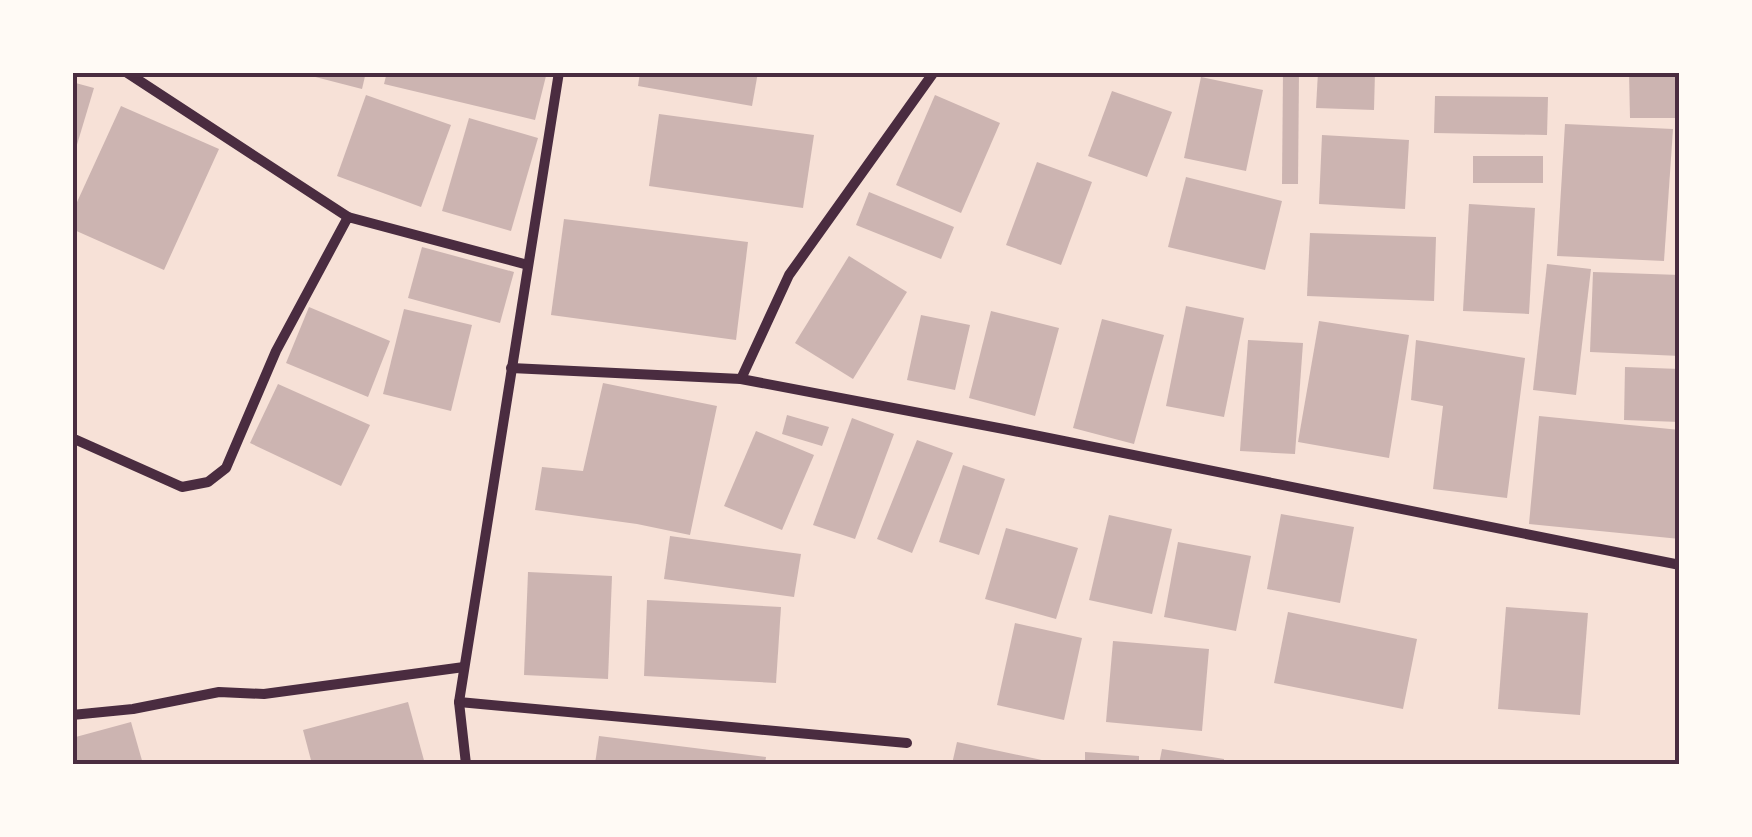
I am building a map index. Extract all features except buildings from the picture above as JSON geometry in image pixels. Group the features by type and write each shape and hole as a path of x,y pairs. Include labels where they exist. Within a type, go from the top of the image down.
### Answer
{"street":[{"path":"126,72 348,217 528,265"},
{"path":"466,764 459,702 558,72"},
{"path":"741,379 790,275 934,72"},
{"path":"72,438 182,487 208,482 226,468 276,351 348,217"},
{"path":"512,368 741,379 1680,565"},
{"path":"72,715 219,692 264,694 464,667"},
{"path":"459,702 907,743"}]}
